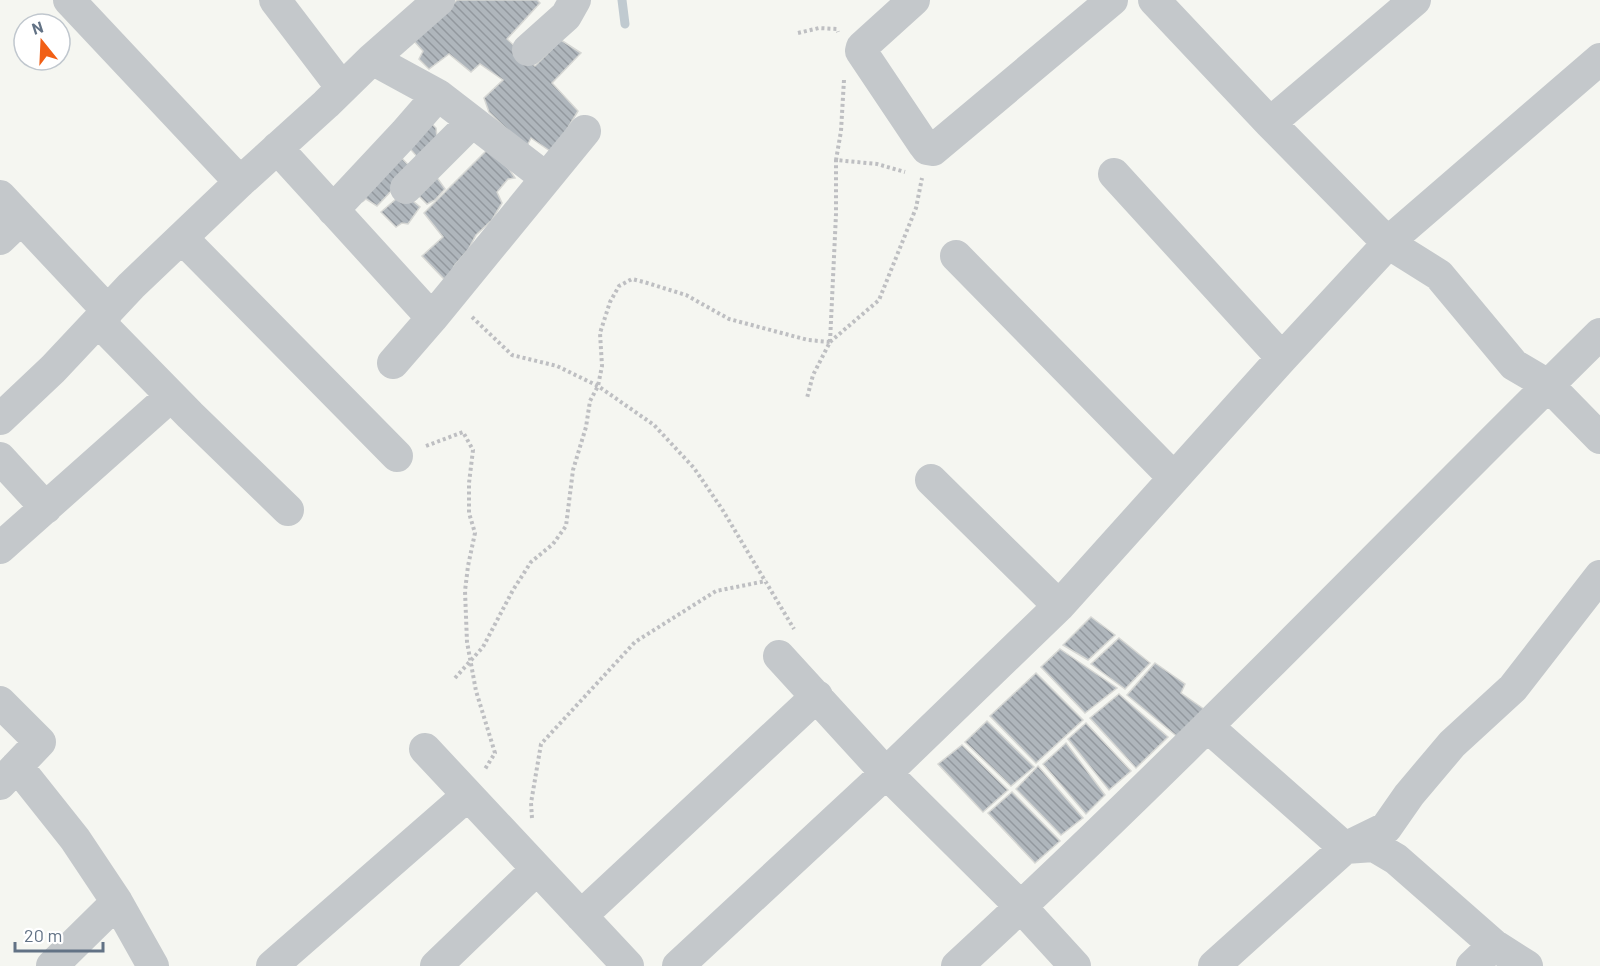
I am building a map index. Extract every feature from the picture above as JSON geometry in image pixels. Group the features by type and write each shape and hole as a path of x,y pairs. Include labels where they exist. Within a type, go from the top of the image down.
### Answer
{"street":[{"path":"69,0 240,182"},
{"path":"275,0 342,88"},
{"path":"0,419 240,182 372,59 440,0"},
{"path":"914,0 862,47 861,51 927,149 933,150 1112,0"},
{"path":"1154,0 1270,123 1389,243 1439,275 1514,365 1548,385 1600,438"},
{"path":"1270,123 1414,0"},
{"path":"528,50 565,9"},
{"path":"372,59 438,95 546,178"},
{"path":"678,966 886,773 1059,606 1282,358 1389,243 1600,59"},
{"path":"333,210 438,95"},
{"path":"406,188 472,122"},
{"path":"393,363 585,131"},
{"path":"277,148 333,210 441,307"},
{"path":"1114,174 1282,358"},
{"path":"0,196 11,229 103,316 171,396 288,510"},
{"path":"182,238 397,456"},
{"path":"956,256 1174,478"},
{"path":"957,966 1208,727 1600,334"},
{"path":"0,548 171,396"},
{"path":"0,458 46,508"},
{"path":"931,480 1059,606"},
{"path":"1214,966 1345,848 1386,828 1409,795 1452,744 1513,688 1600,576"},
{"path":"789,647 817,696 886,773 1021,907 1075,966"},
{"path":"581,916 817,696"},
{"path":"0,702 40,742 8,775 75,839 117,902 153,966"},
{"path":"1208,727 1345,848 1374,846 1396,859 1483,956 1527,966"},
{"path":"424,749 628,966"},
{"path":"272,966 468,795"},
{"path":"436,966 537,869"},
{"path":"52,966 117,902"}],"path":[{"path":"798,33 819,28 837,29 839,37"},
{"path":"830,342 836,160 841,131 844,78"},
{"path":"807,398 813,375 830,342 879,300 916,208 927,149"},
{"path":"836,160 888,166 921,180"},
{"path":"455,678 483,647 513,590 531,562 553,544 566,526 573,470 586,427 590,400 598,386 602,366 600,333 619,286 632,279 686,295 729,319 808,340 830,342"},
{"path":"441,307 512,355 557,366 598,386 654,425 694,468 766,581 789,647"},
{"path":"397,456 463,432 474,450 469,483 470,513 475,533 465,591 467,642 476,692 495,753 468,795"},
{"path":"537,869 531,803 541,744 635,642 717,591 766,581"}],"building":[{"path":"457,0 537,0 540,3 507,39 535,66 561,40 581,53 552,83 578,111 553,153 531,138 526,148 489,112 484,98 503,80 480,64 471,72 449,54 429,69 419,59 423,51 414,41"},
{"path":"432,124 436,128 437,138 423,163 404,142"},
{"path":"487,150 509,169 515,178 508,179 497,192 502,203 492,220 476,235 468,250 454,266 451,276 444,279 422,256 443,237 424,213"},
{"path":"396,152 412,169 377,206 366,199 362,202"},
{"path":"426,171 438,179 445,189 435,200 427,204 410,187"},
{"path":"403,193 420,207 408,224 402,223 396,227 381,212"},
{"path":"1091,617 1115,635 1088,660 1063,645"},
{"path":"1119,638 1150,663 1125,689 1091,664"},
{"path":"1060,649 1117,688 1085,713 1041,667"},
{"path":"1155,663 1185,684 1181,693 1208,712 1179,738 1127,695"},
{"path":"1036,673 1083,720 1036,763 990,716"},
{"path":"1119,694 1168,737 1136,768 1090,718"},
{"path":"987,721 1034,767 1011,786 965,742"},
{"path":"1086,723 1131,771 1109,790 1068,739"},
{"path":"1066,743 1105,795 1086,814 1043,764"},
{"path":"962,745 1008,790 983,812 938,764"},
{"path":"1038,766 1083,818 1061,835 1016,789"},
{"path":"1012,792 1060,841 1035,863 988,813"}],"waterway":[{"path":"622,0 625,24"}]}
